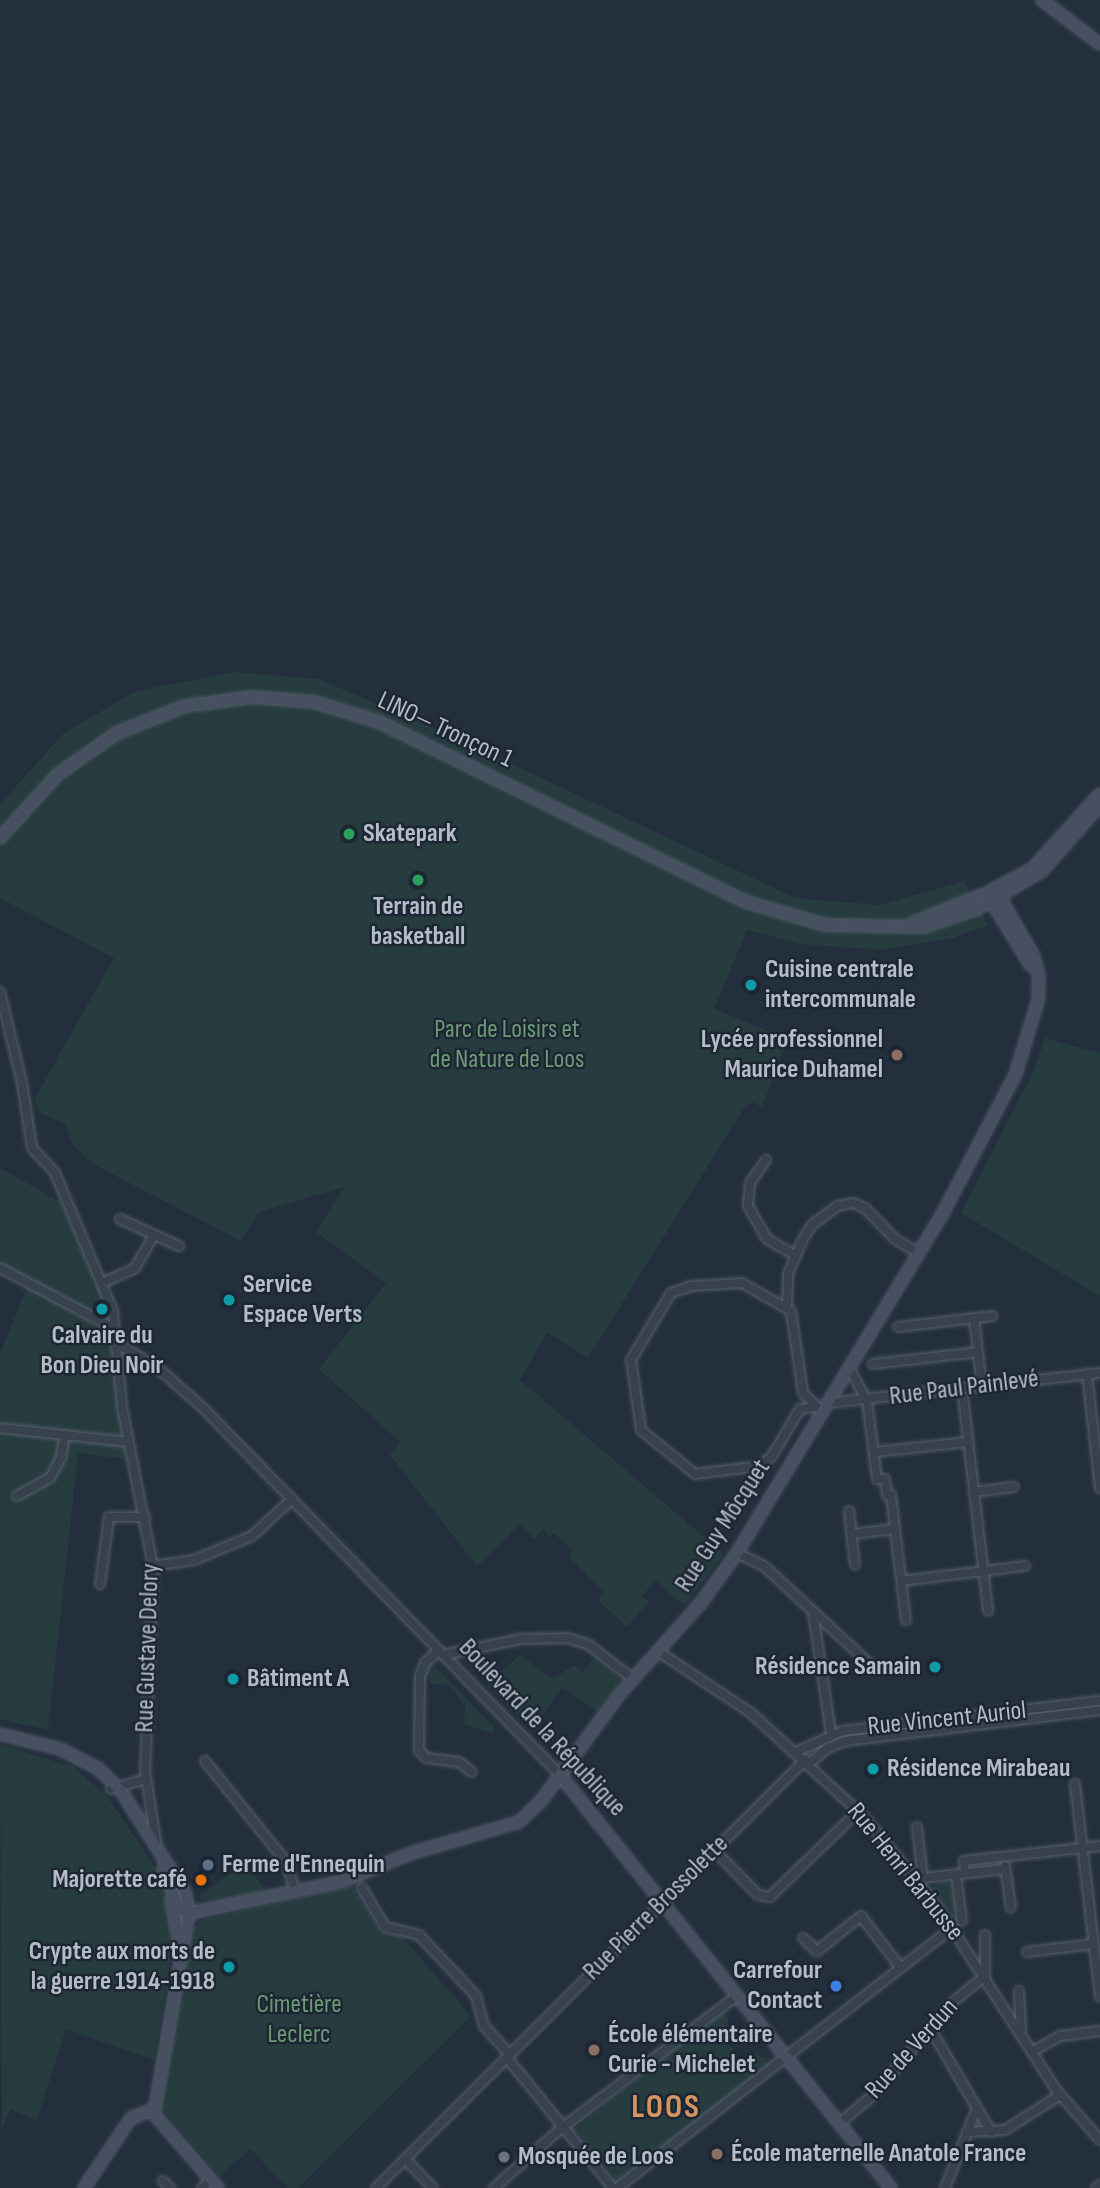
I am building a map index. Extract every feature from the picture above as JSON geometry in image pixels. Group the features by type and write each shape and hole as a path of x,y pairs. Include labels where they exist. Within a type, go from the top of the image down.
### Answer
{"street":[{"path":"1042,0 1100,44"},
{"name":"LINO— Tronçon 1","path":"0,838 68,765 136,723 214,700 290,699 379,722 765,910 825,925 890,927 929,918 994,896"},
{"path":"994,896 1036,866 1100,794"},
{"path":"994,896 1046,867 1100,805"},
{"name":"Rue Guy Môcquet","path":"189,1913 345,1880 412,1853 513,1825 537,1807 633,1679 659,1652 737,1553 822,1407 849,1368 918,1253 1012,1082 1039,995 1035,960 994,896"},
{"name":"Rue Gustave Delory","path":"0,992 22,1083 32,1148 51,1167 103,1283 114,1317 128,1442 153,1566 145,1779 156,1844"},
{"path":"766,1160 748,1188 750,1211 771,1244 795,1255"},
{"path":"787,1307 786,1284 795,1255 818,1219 848,1203 865,1208 895,1239 918,1253"},
{"path":"120,1219 179,1246"},
{"path":"103,1283 135,1268 154,1235"},
{"path":"0,1268 114,1328"},
{"path":"738,1282 787,1307 795,1319 803,1393 822,1407 800,1409 765,1464 703,1474 688,1471 645,1435 637,1421 631,1360 671,1293 682,1288 738,1282"},
{"path":"898,1326 992,1315"},
{"path":"974,1318 982,1386"},
{"name":"Boulevard de la République","path":"115,1342 177,1384 560,1775 891,2188"},
{"path":"873,1364 978,1352"},
{"path":"849,1368 867,1400 877,1479 884,1479 887,1495 891,1495 906,1620"},
{"name":"Rue Paul Painlevé","path":"822,1407 1100,1373"},
{"path":"1087,1374 1100,1488"},
{"path":"963,1397 988,1611"},
{"path":"0,1428 128,1442"},
{"path":"17,1496 50,1478 61,1457 65,1435"},
{"path":"874,1452 968,1442"},
{"path":"974,1492 1014,1487"},
{"path":"153,1566 194,1560 252,1536 292,1499"},
{"path":"849,1511 855,1565"},
{"name":"Rue Gustave Delory","path":"100,1584 109,1517 145,1517"},
{"path":"852,1534 895,1529"},
{"path":"737,1553 764,1566 870,1664"},
{"path":"902,1580 1024,1566"},
{"path":"813,1612 831,1734"},
{"path":"472,1773 459,1762 426,1758 419,1750 420,1676 425,1663 441,1653 521,1639 568,1638 589,1645 633,1679"},
{"name":"Rue Henri Barbusse","path":"659,1652 726,1693 798,1751 921,1880 1060,2095 1100,2140"},
{"name":"Rue Vincent Auriol","path":"798,1751 831,1734 1100,1702"},
{"name":"Rue Vincent Auriol","path":"808,1761 827,1748 845,1741 1100,1710"},
{"path":"0,1734 71,1752 99,1769 156,1844 185,1892 199,1905 268,1897"},
{"name":"Rue Pierre Brossolette","path":"376,2188 714,1850 808,1761"},
{"path":"205,1762 287,1863 295,1892"},
{"path":"113,1787 145,1779"},
{"path":"1075,1784 1100,1997"},
{"path":"113,1787 161,1864 178,1907 189,1913"},
{"path":"714,1850 758,1895 770,1897 858,1811"},
{"path":"917,1827 921,1880 1006,1869"},
{"path":"962,1921 961,1873 964,1861 1100,1846"},
{"path":"1004,1857 1011,1908"},
{"path":"161,1864 179,1940 178,1961"},
{"path":"362,1888 385,1927 419,1935 475,1996 484,2026 615,2188 953,1927"},
{"path":"185,1892 189,1913 178,1961 154,2109 158,2122 210,2185"},
{"path":"179,1940 189,1913"},
{"path":"803,1938 817,1951 861,1916 900,1967"},
{"path":"985,1935 985,1976"},
{"path":"1027,1952 1094,1944"},
{"name":"Rue de Verdun","path":"840,2123 866,2101 959,1995 985,1976"},
{"path":"1018,1991 1021,2031"},
{"path":"494,2188 564,2127 738,1995"},
{"path":"930,2028 975,2097 977,2108 991,2132"},
{"path":"1033,2051 1060,2036 1100,2031"},
{"path":"967,2133 1008,2129 1060,2095"},
{"path":"945,2188 977,2108"},
{"path":"84,2188 131,2118 154,2109"},
{"path":"405,2159 433,2188"},
{"path":"163,2181 170,2188"}],"green space":[{"name":"Parc de Loisirs et de Nature de Loos","path":"236,672 319,679 465,742 795,898 880,905 964,881 988,925 953,938 880,950 802,944 747,930 714,1009 788,1039 762,1107 752,1102 744,1108 588,1358 547,1332 520,1380 724,1554 684,1606 656,1581 642,1596 649,1602 627,1627 598,1600 604,1593 569,1557 573,1551 554,1533 550,1537 543,1529 534,1539 520,1525 477,1566 390,1455 400,1442 319,1369 386,1283 316,1232 344,1187 259,1212 241,1241 93,1164 72,1144 66,1124 38,1112 35,1098 114,958 0,898 0,804 64,733 136,691"},
{"path":"1045,1038 1100,1053 1100,1296 961,1213 1035,1068"},
{"path":"0,1168 61,1202 104,1297 94,1315 0,1264"},
{"path":"27,1287 109,1332 126,1459 78,1453 48,1730 0,1719 0,1354"},
{"path":"520,1655 553,1679 574,1665 583,1672 595,1656 622,1679 597,1711 562,1687 533,1730 487,1685"},
{"path":"431,1662 495,1728 494,1733 463,1724 466,1707 449,1685 430,1684 430,1675 424,1675"},
{"path":"0,1744 74,1767 108,1797 160,1875 173,1943 154,2060 66,2029 37,2120 11,2109 2,2128"},
{"path":"246,1863 266,1891 208,1901 198,1897"},
{"path":"947,1880 952,1884 958,1923 932,1887"},
{"name":"Cimetière Leclerc","path":"353,1886 380,1932 402,1937 471,2016 298,2188 288,2188 251,2149 219,2176 161,2108 190,1932 204,1919"},
{"path":"722,2011 728,2018 726,2041 747,2067 751,2053 774,2062 620,2184 574,2129"}],"place":[{"name":"Skatepark","path":"349,834"},
{"name":"Terrain de basketball","path":"418,880"},
{"name":"Cuisine centrale intercommunale","path":"751,985"},
{"name":"Lycée professionnel Maurice Duhamel","path":"897,1055"},
{"name":"Service Espace Verts","path":"229,1300"},
{"name":"Calvaire du Bon Dieu Noir","path":"102,1309"},
{"name":"Résidence Samain","path":"935,1667"},
{"name":"Bâtiment A","path":"233,1679"},
{"name":"Résidence Mirabeau","path":"873,1769"},
{"name":"Ferme d'Ennequin","path":"208,1865"},
{"name":"Majorette café","path":"201,1880"},
{"name":"Crypte aux morts de la guerre 1914-1918","path":"229,1967"},
{"name":"Carrefour Contact","path":"836,1986"},
{"name":"École élémentaire Curie - Michelet","path":"594,2050"},
{"name":"École maternelle Anatole France","path":"717,2154"},
{"name":"Mosquée de Loos","path":"504,2157"}],"district":[{"name":"LOOS","path":"666,2108"}]}
